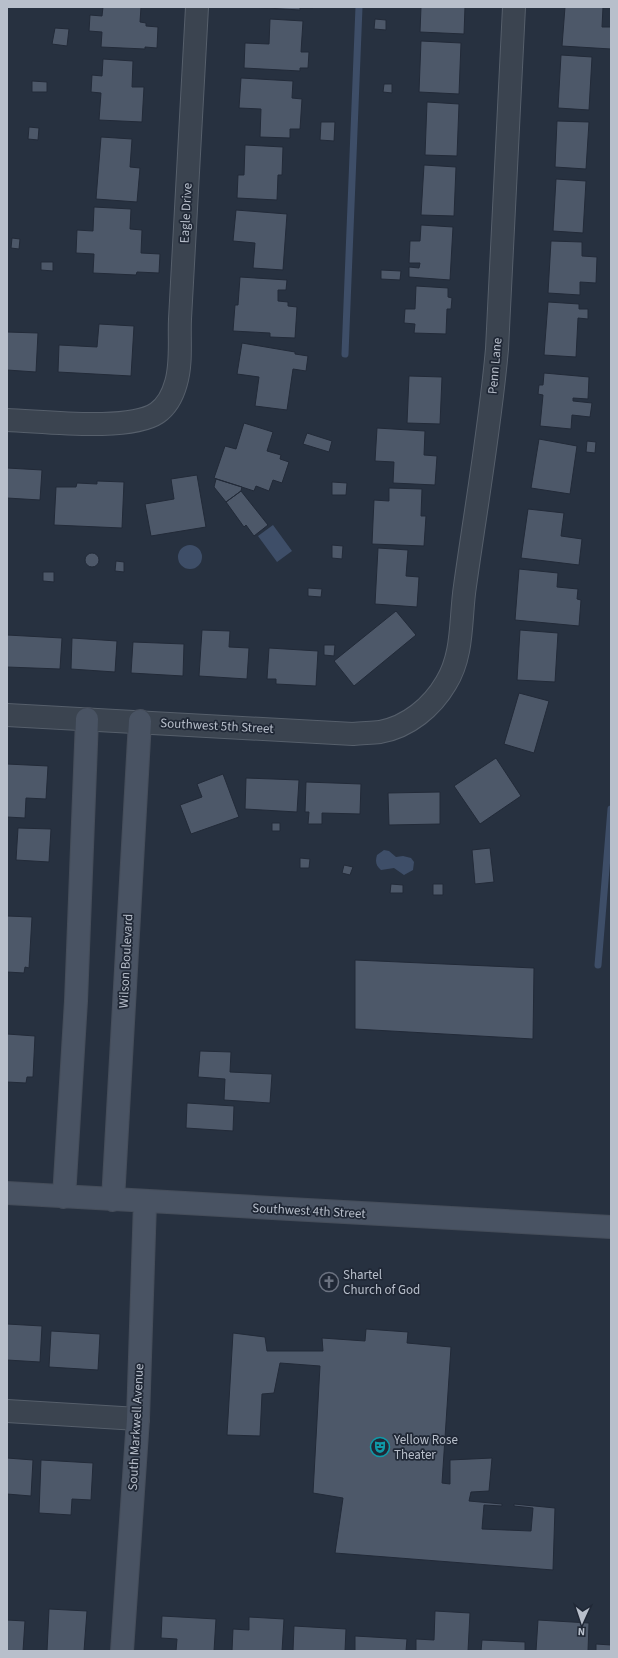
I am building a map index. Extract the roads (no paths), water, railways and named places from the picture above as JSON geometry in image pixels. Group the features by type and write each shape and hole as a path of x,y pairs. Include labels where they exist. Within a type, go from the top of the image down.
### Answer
{"street":[{"name":"Eagle Drive","path":"7,420 105,424 143,420 157,413 166,404 177,382 179,368 180,319 197,7"},
{"name":"Penn Lane","path":"423,712 447,682 459,652 464,595 488,436 497,349 514,7"},
{"name":"Southwest 5th Street","path":"7,715 140,721 353,734 380,732 397,727 423,712"},
{"path":"64,1197 76,1001 87,719"},
{"name":"Wilson Boulevard","path":"113,1200 140,721"},
{"name":"Southwest 4th Street","path":"7,1193 145,1202 611,1227"},
{"name":"South Markwell Avenue","path":"122,1651 138,1419 145,1202"},
{"path":"7,1410 138,1419"}],"water":[{"path":"273,525 292,551 277,562 258,536"},
{"path":"190,545 199,548 202,557 199,566 190,569 181,566 178,557 181,548"},
{"path":"384,850 389,851 396,857 403,856 411,858 414,862 413,870 404,875 394,868 381,870 376,864 376,857"}],"waterway":[{"path":"345,354 359,7"},
{"path":"598,965 611,809"}],"place":[{"name":"Shartel Church of God","path":"329,1282"},
{"name":"Yellow Rose Theater","path":"380,1447"}]}
